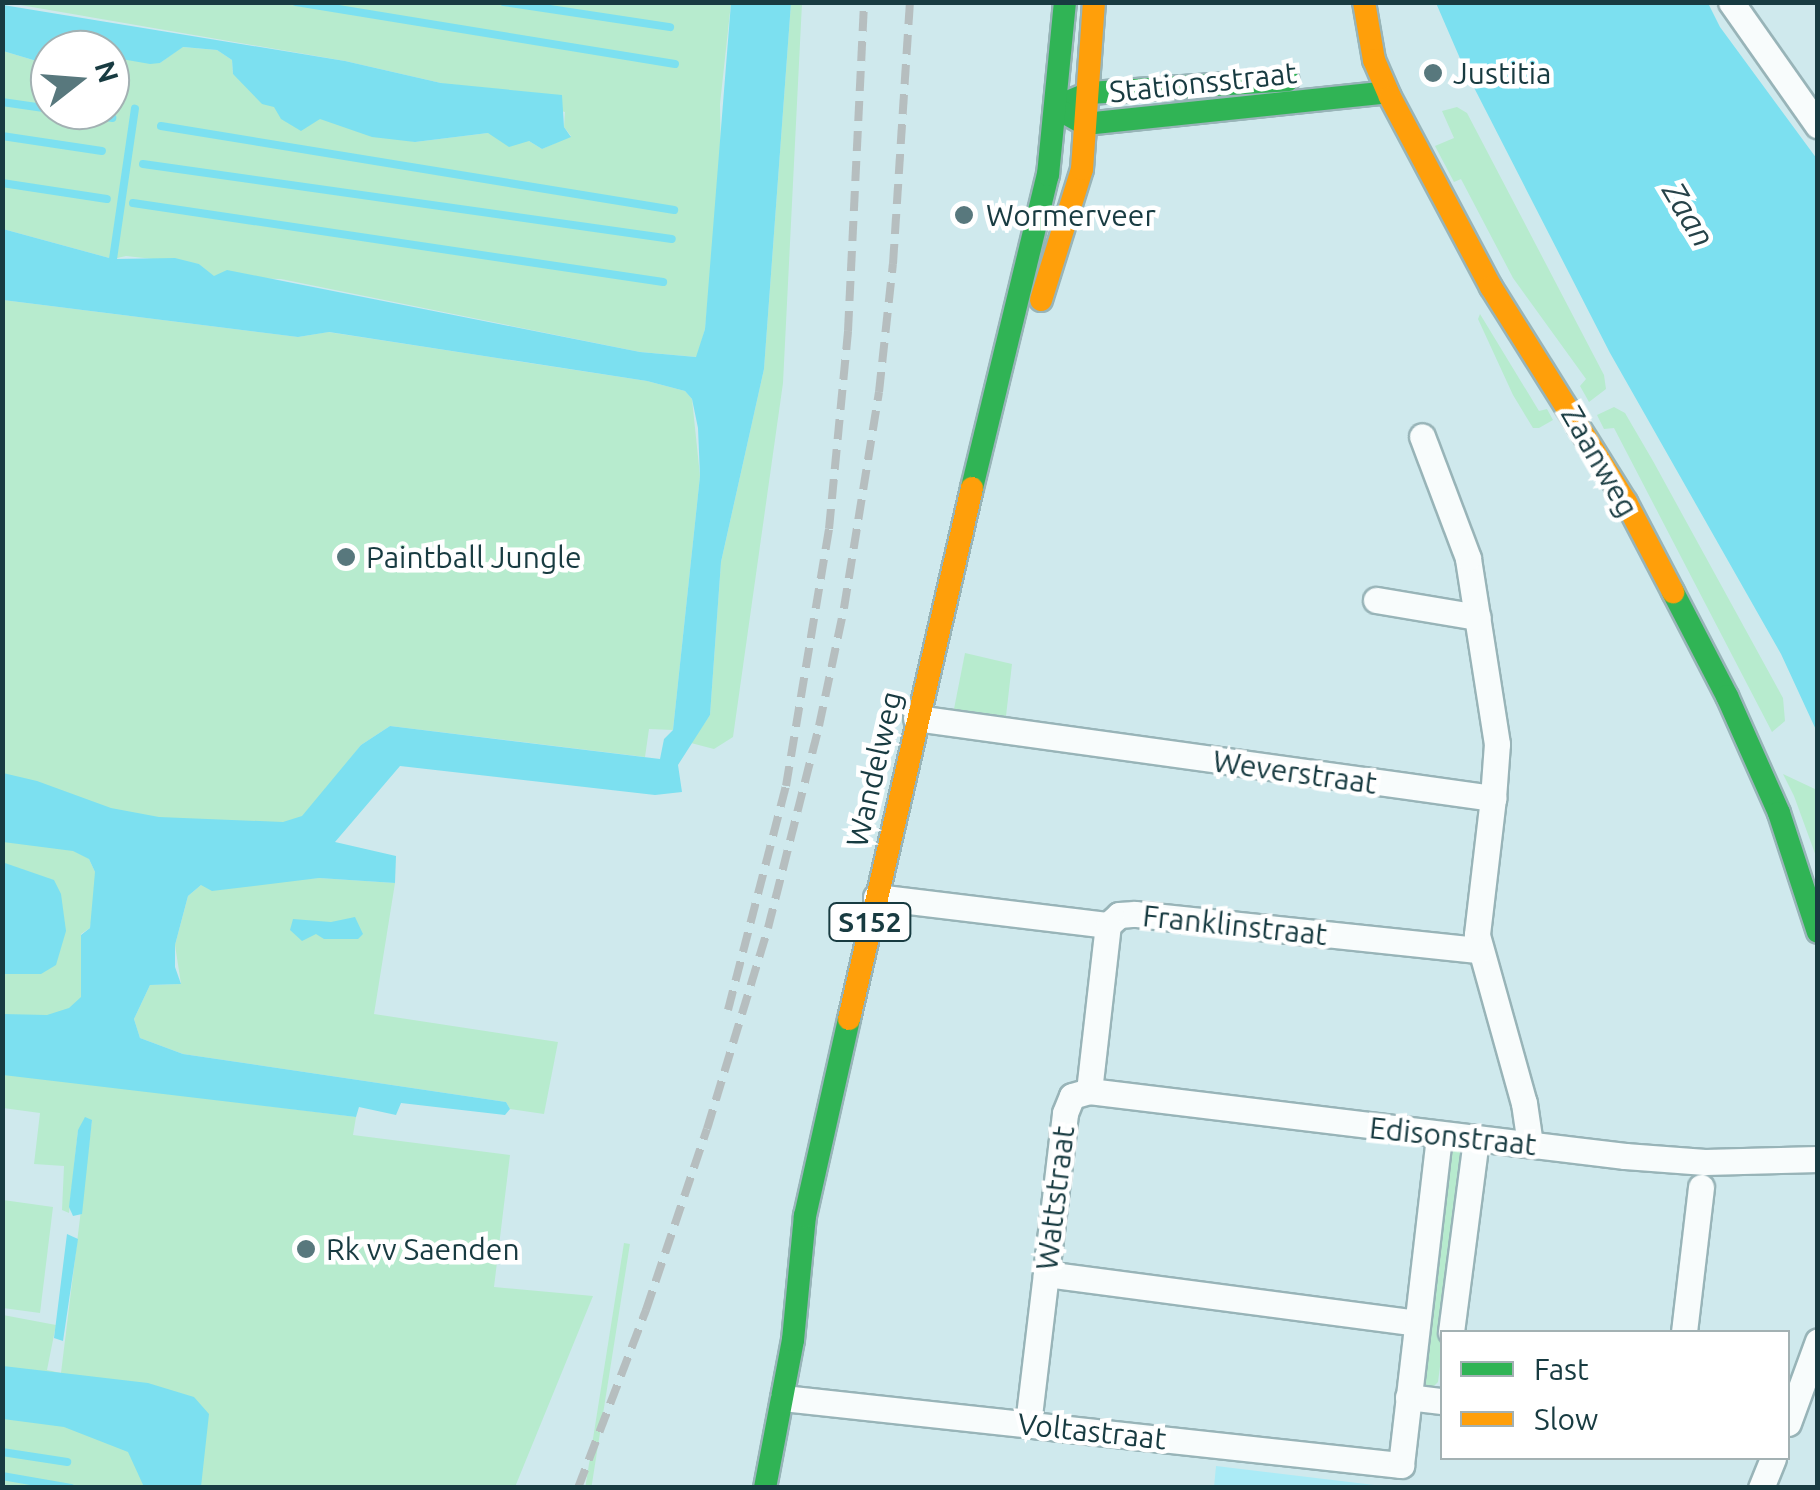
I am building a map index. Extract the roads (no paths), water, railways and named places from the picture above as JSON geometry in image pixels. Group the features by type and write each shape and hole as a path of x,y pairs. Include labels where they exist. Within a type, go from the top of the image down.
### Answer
{"main road":[{"name":"S152","path":"1055,107 1065,2"},
{"name":"S152","path":"1089,93 1094,2"},
{"name":"Zaanweg","path":"1364,2 1383,83 1491,287 1626,502 1727,696 1779,813 1818,932"},
{"name":"Stationsstraat","path":"1055,107 1089,93 1383,83"},
{"name":"Stationsstraat","path":"1055,107 1086,124 1383,83"},
{"name":"Wandelweg","path":"1006,363 1040,302 1082,168 1089,93"},
{"name":"Wandelweg","path":"765,1488 783,1398 805,1216 916,718 1006,363 1010,327 1048,175 1055,107"}],"street":[{"path":"1731,2 1818,126"},
{"path":"1422,436 1468,558 1478,617 1497,744 1478,919 1479,950 1524,1103 1530,1144"},
{"path":"1376,600 1478,617"},
{"name":"Weverstraat","path":"916,718 1493,798"},
{"name":"Franklinstraat","path":"876,896 1108,925 1119,915 1135,914 1479,950"},
{"name":"Wattstraat","path":"1028,1424 1065,1113 1072,1096 1089,1091 1108,925"},
{"name":"Edisonstraat","path":"1089,1091 1476,1140 1704,1162 1818,1160"},
{"path":"1439,1135 1408,1397 1440,1401"},
{"path":"1451,1330 1476,1140"},
{"path":"1684,1330 1702,1188"},
{"path":"1046,1274 1416,1322"},
{"path":"1790,1418 1818,1342"},
{"name":"Voltastraat","path":"783,1398 1400,1465 1408,1397"},
{"path":"1761,1488 1772,1460"}],"water":[{"path":"731,3 791,3 764,369 721,562 710,715 678,765 682,792 655,795 400,766 335,842 396,856 395,883 319,878 212,891 201,885 188,896 175,945 175,967 181,984 150,985 134,1019 140,1038 183,1054 506,1102 510,1109 505,1115 401,1103 396,1115 359,1107 356,1117 3,1075 3,1014 47,1015 69,1008 81,997 81,935 90,928 95,872 89,859 73,851 3,842 3,773 111,808 159,817 283,822 302,816 361,745 390,726 660,759 664,739 673,730 700,476 698,428 692,399 685,391 647,381 329,332 298,337 3,300 3,229 113,259 175,258 199,264 214,276 227,270 640,352 696,357 705,329"},
{"name":"Zaan","path":"1436,3 1708,3 1720,27 1817,159 1817,732 1781,654 1610,353 1465,70"},
{"path":"3,5 345,61 441,83 562,95 564,127 571,137 542,149 529,141 509,147 488,133 415,142 372,137 320,119 301,131 281,119 274,107 262,104 233,74 232,60 217,50 183,47 160,63 130,60 130,30 30,30 30,59 3,51"},
{"path":"2,862 54,880 61,894 66,931 56,965 41,974 3,974"},
{"path":"355,917 363,934 358,939 324,939 316,934 302,941 290,930 293,919 331,922"},
{"path":"85,1117 92,1120 82,1214 73,1216 69,1207 78,1130"},
{"path":"67,1234 78,1239 63,1341 54,1338"},
{"path":"3,1366 148,1383 194,1397 209,1414 201,1487 144,1487 128,1452 64,1427 3,1419"}],"waterway":[{"path":"296,2 675,64"},
{"path":"504,2 670,27"},
{"path":"2,102 30,106"},
{"path":"113,259 135,109"},
{"path":"161,126 674,210"},
{"path":"2,136 102,151"},
{"path":"143,164 672,239"},
{"path":"2,183 107,199"},
{"path":"133,203 663,282"},
{"path":"2,1452 67,1462"},
{"path":"2,1476 71,1488"}],"railway":[{"path":"728,1010 786,786 829,529 848,331 864,2"},
{"path":"578,1488 646,1310 707,1129 768,928 819,726 844,608 879,392 893,264 910,2"}],"place":[{"name":"Justitia","path":"1433,73"},
{"name":"Wormerveer","path":"964,215"},
{"name":"Paintball Jungle","path":"346,557"},
{"name":"Rk vv Saenden","path":"306,1249"}]}
